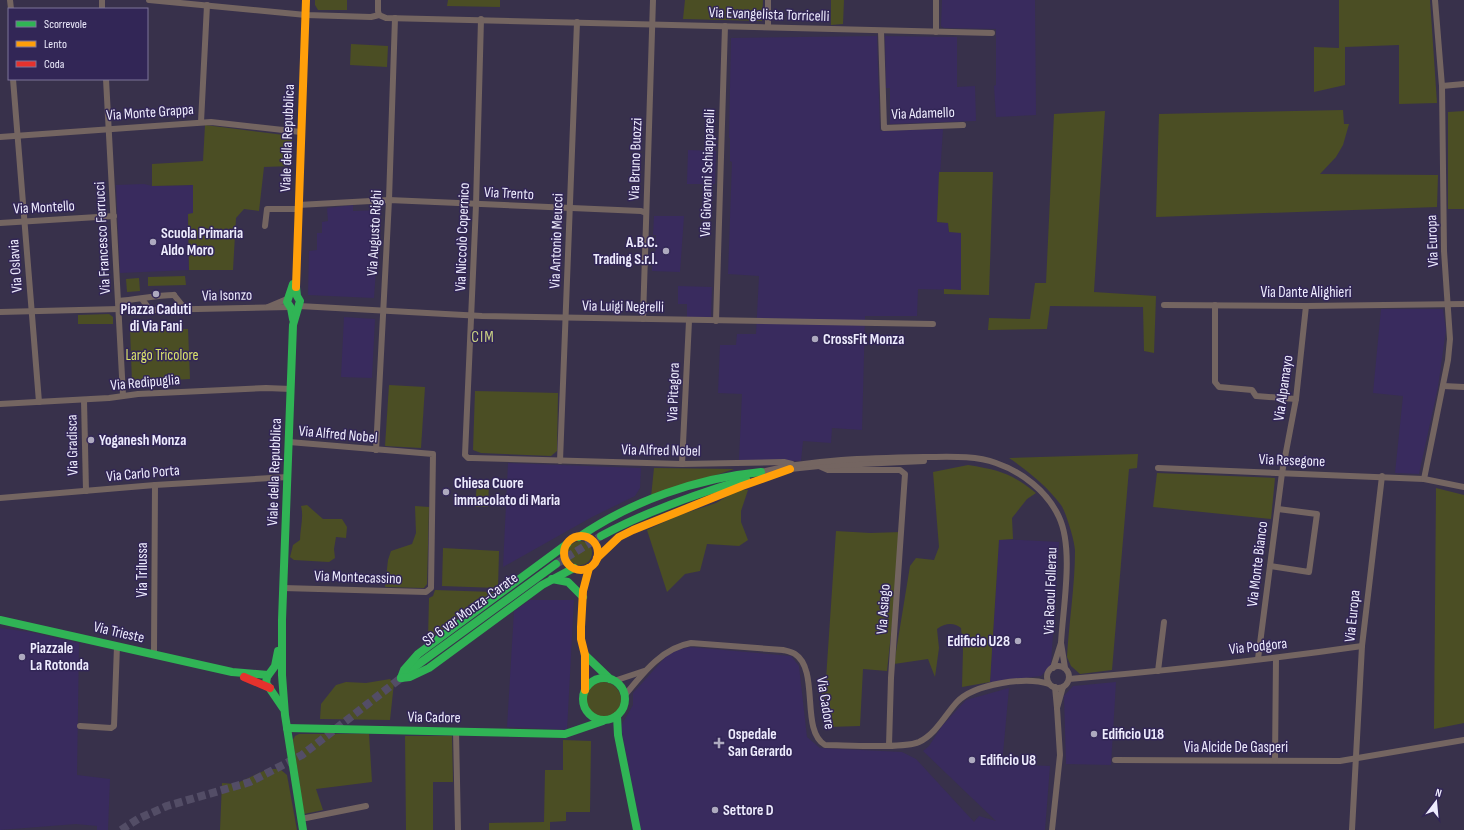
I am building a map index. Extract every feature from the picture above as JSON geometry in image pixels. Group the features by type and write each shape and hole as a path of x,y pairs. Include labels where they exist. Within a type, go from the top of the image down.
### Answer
{"street":[{"name":"Via Evangelista Torricelli","path":"149,0 306,15 371,17 379,14 386,18 481,19 992,34"},
{"name":"Viale della Repubblica","path":"303,830 285,715 282,681 282,620 306,0"},
{"path":"378,0 379,14"},
{"name":"Via Bruno Buozzi","path":"643,319 651,24 653,0"},
{"path":"768,0 768,27"},
{"path":"936,0 936,32"},
{"name":"Via Europa","path":"1424,479 1443,386 1450,339 1444,251 1442,86 1435,0"},
{"path":"201,122 207,5"},
{"name":"Via Augusto Righi","path":"376,450 389,200 395,18"},
{"name":"Via Niccolò Copernico","path":"465,455 472,316 481,19"},
{"name":"Via Antonio Meucci","path":"560,461 567,318 577,22"},
{"name":"Via Giovanni Schiapparelli","path":"716,321 725,26"},
{"name":"Via Adamello","path":"881,30 884,128 963,124"},
{"name":"Via Oslavia","path":"13,80 39,402"},
{"name":"Via Francesco Ferrucci","path":"106,80 123,395"},
{"path":"1442,86 1464,84"},
{"name":"Via Monte Grappa","path":"0,137 201,122 301,132"},
{"name":"Via Trento","path":"265,226 267,209 389,200 641,211 646,213"},
{"name":"Via Montello","path":"0,223 114,216"},
{"path":"118,301 142,299 153,295 174,295 174,309"},
{"path":"150,310 153,295"},
{"name":"Via Isonzo","path":"174,295 182,305 190,308"},
{"path":"142,299 150,310"},
{"name":"Via Luigi Negrelli","path":"294,302 314,308 383,310 472,316 689,321 933,324"},
{"name":"Via Isonzo","path":"150,310 190,308 265,308 294,302"},
{"path":"1448,304 1464,304"},
{"name":"Via Dante Alighieri","path":"1164,305 1306,306 1448,304"},
{"path":"1215,305 1215,382 1219,387 1252,390 1256,396 1296,399"},
{"name":"Via Alpamayo","path":"1282,472 1296,399 1306,306"},
{"path":"0,312 119,309"},
{"name":"Via Pitagora","path":"682,464 689,321"},
{"path":"1443,386 1464,387"},
{"name":"Via Redipuglia","path":"0,404 84,400 123,395 272,388 291,389"},
{"name":"Via Gradisca","path":"84,400 86,491"},
{"name":"Via Alfred Nobel","path":"289,442 433,454 431,588"},
{"name":"Via Alfred Nobel","path":"465,455 468,458 682,464 784,462 791,467 857,462"},
{"name":"Via Raoul Follerau","path":"857,462 962,458 995,462 1026,477 1043,493 1059,517 1067,554 1061,643 1054,668"},
{"name":"Via Alfred Nobel","path":"791,467 857,462"},
{"name":"Via Alfred Nobel","path":"819,466 828,470 900,470 905,474"},
{"path":"589,568 575,569 552,579 536,589 429,668 410,677 401,678 404,670 418,654 578,537 625,512 679,488 714,478 791,467"},
{"path":"720,486 791,467"},
{"path":"618,735 605,721 589,715 583,703 585,690 585,655 581,638 583,594 589,568 597,558 619,537 633,530 791,467"},
{"name":"Via Resegone","path":"1158,468 1382,476 1424,479 1464,487"},
{"path":"601,536 638,516 761,472"},
{"name":"Via Monte Bianco","path":"1258,659 1282,472"},
{"name":"Via Asiago","path":"889,745 891,678 905,474"},
{"name":"Via Carlo Porta","path":"0,498 288,476"},
{"name":"Via Europa","path":"1352,830 1362,646 1382,476"},
{"name":"Via Trilussa","path":"154,654 155,485"},
{"path":"1270,566 1309,572 1317,514 1278,509"},
{"path":"578,537 587,538 593,542 597,550 597,558"},
{"path":"567,544 564,551 565,559 575,569 583,594"},
{"name":"SP 6 var Monza-Carate","path":"401,678 556,564"},
{"path":"552,579 568,582 583,594"},
{"name":"Via Montecassino","path":"283,588 426,592 431,588"},
{"name":"Via Trieste","path":"0,620 232,672 269,687"},
{"name":"Viale della Repubblica","path":"282,620 276,661 266,680 285,715"},
{"path":"1158,671 1164,622"},
{"name":"Via Cadore","path":"287,728 565,734 580,731 617,716 624,707 625,695 646,670 670,649 678,645 692,643 783,650 795,654 806,668 816,737 819,742 825,745 889,745 919,742 929,736 962,697 973,691 998,684 1026,682 1052,685"},
{"name":"Via Raoul Follerau","path":"1061,643 1065,668"},
{"path":"80,726 111,728 114,726 117,646"},
{"name":"Via Podgora","path":"1069,679 1276,658 1362,646"},
{"path":"585,655 621,687 625,695"},
{"path":"1275,760 1276,658"},
{"path":"1052,830 1060,747 1057,708 1052,685 1048,676 1054,668 1065,668 1069,679 1063,687 1057,708"},
{"name":"Via Cadore","path":"585,690 589,684 596,680 604,678 613,680 646,670"},
{"name":"Via Trieste","path":"232,672 269,674"},
{"path":"269,674 276,673 282,681 276,689 269,687"},
{"path":"1052,685 1063,687"},
{"path":"580,731 589,715"},
{"path":"617,716 618,735 635,829"},
{"path":"456,731 458,830"},
{"name":"Via Alcide De Gasperi","path":"1115,760 1340,761 1464,740"},
{"path":"301,819 366,806"}],"shaded area":[{"path":"942,0 1035,0 1036,115 996,117 994,86 996,85 996,29 944,28 941,26"},
{"path":"877,36 880,131 943,129 937,222 948,223 949,232 961,232 961,290 918,289 917,316 865,316 862,430 832,428 831,443 803,441 801,461 739,460 742,394 718,393 720,345 736,345 737,334 756,334 759,276 728,274 732,162 730,161 729,138 731,38"},
{"path":"885,36 957,37 957,87 975,86 976,121 890,124 890,88 886,88"},
{"path":"688,150 716,151 715,184 687,184"},
{"name":"Scuola Primaria Aldo Moro","path":"144,184 152,186 193,185 193,214 188,214 189,270 120,273 116,185"},
{"path":"353,205 353,211 380,210 374,298 308,295 309,251 317,250 317,233 322,233 322,222 328,221 327,208"},
{"path":"654,216 684,216 680,272 652,271 652,262 655,262 656,235 653,235"},
{"path":"678,286 712,287 711,317 687,317 687,304 678,304"},
{"path":"1381,309 1443,309 1446,330 1438,387 1419,474 1395,473 1403,396 1373,393"},
{"path":"344,317 375,319 372,378 341,377"},
{"path":"508,463 641,468 640,488 635,496 592,517 503,567"},
{"path":"999,539 1059,542 1051,665 1041,676 990,682"},
{"path":"530,600 574,600 567,730 507,727 514,611"},
{"path":"0,628 30,632 79,643 77,775 110,779 108,830 97,830 97,826 76,824 0,830"},
{"name":"Ospedale San Gerardo","path":"690,647 791,656 799,666 807,737 820,748 902,752 916,759 974,822 979,816 996,821 923,751 929,746 942,726 966,700 1009,688 1002,764 1050,766 1045,830 641,830 622,733 622,724 633,705 633,693 670,652"},
{"path":"1116,682 1111,765 1066,764 1064,696 1073,686"}],"green space":[{"path":"315,0 347,0 347,10 318,10 315,5"},
{"path":"448,0 500,0 500,7 447,6"},
{"path":"685,0 763,0 762,21 683,19"},
{"path":"831,0 844,0 843,24 831,25"},
{"path":"1339,0 1430,0 1437,103 1399,104 1399,45 1345,47 1345,85 1314,92 1314,47 1339,48"},
{"path":"351,44 388,46 387,67 350,65"},
{"path":"1343,110 1344,124 1349,124 1343,145 1336,157 1320,174 1438,175 1437,207 1156,217 1159,114"},
{"path":"1105,111 1094,292 1156,296 1154,353 1144,351 1143,307 1050,306 1047,329 988,330 989,318 1030,319 1035,283 1046,283 1054,114"},
{"path":"1464,111 1464,209 1448,209 1448,112"},
{"path":"205,125 292,136 291,166 264,167 259,211 244,209 236,218 233,270 189,270 188,214 193,213 193,185 152,186 152,164 203,161"},
{"path":"939,172 993,172 989,295 944,294 944,289 961,290 961,233 949,232 948,223 937,222"},
{"path":"185,276 186,285 148,286 148,277"},
{"path":"139,278 140,291 127,292 126,279"},
{"path":"109,314 113,317 113,324 78,324 78,315"},
{"name":"Largo Tricolore","path":"130,329 188,329 190,379 132,382"},
{"path":"389,385 425,387 421,448 385,446"},
{"path":"475,391 558,393 557,451 551,456 481,453 473,450"},
{"path":"1138,454 1137,468 1129,469 1112,670 1080,674 1071,666 1067,657 1075,551 1074,541 1068,520 1061,505 1050,491 1009,458"},
{"path":"968,465 1004,473 1036,493 1027,499 1012,518 1013,539 999,540 990,682 962,687 963,650 961,628 958,626 946,624 937,629 939,648 935,677 928,659 894,664 910,566 916,558 934,560 939,547 933,472"},
{"path":"654,468 734,469 651,497"},
{"path":"1157,473 1275,478 1271,519 1153,507"},
{"path":"477,482 489,482 488,507 475,507"},
{"path":"1436,488 1464,495 1464,723 1434,729"},
{"path":"738,490 748,490 741,511 741,522 748,540 739,546 707,544 700,571 685,574 667,592 647,530 677,516 716,503"},
{"path":"307,505 323,519 342,519 347,527 346,538 336,537 334,549 335,558 329,562 294,560 290,557 293,545 300,540 302,519 301,506"},
{"path":"415,506 429,507 427,584 424,588 385,587 388,560 391,551 412,544 416,533"},
{"path":"836,531 870,533 902,532 887,671 863,669 860,726 828,727 819,679 826,679"},
{"path":"580,541 585,542 591,548 591,558 585,564 580,565 575,564 569,558 568,553 569,548 575,542"},
{"path":"443,548 499,551 498,588 442,586"},
{"path":"435,590 494,592 428,640 429,598 433,596"},
{"path":"390,679 394,683 390,720 320,719 321,704 336,685 346,682 366,683"},
{"path":"607,682 616,687 620,693 620,707 616,713 607,718 599,718 590,713 586,707 585,696 590,687 596,683"},
{"path":"299,734 369,734 372,782 316,789 323,810 304,814 293,740 295,736"},
{"path":"405,736 452,736 453,782 433,782 433,830 406,830"},
{"path":"563,740 591,741 590,812 566,812 566,821 550,822 550,830 489,830 489,823 544,822 545,770 563,770"},
{"path":"268,769 280,769 287,775 297,830 220,830 222,783 235,784"}],"tunnel":[{"path":"556,564 601,536"},
{"path":"121,830 138,819 167,806 250,782 302,755 401,678"}],"traffic: fast":[{"path":"293,284 287,302 291,308 293,319"},
{"path":"296,287 297,296 300,301 293,325 282,620 282,675 285,715 303,830"},
{"path":"579,537 621,512 666,493 713,480 761,472"},
{"path":"601,536 618,527 672,504 746,479"},
{"path":"401,678 404,670 418,654 567,544"},
{"path":"405,674 556,564"},
{"path":"401,678 410,677 429,668 542,585 574,568"},
{"path":"552,579 568,582 583,597"},
{"path":"0,620 232,672 268,675"},
{"path":"278,651 275,666 267,677 266,683 283,708"},
{"path":"585,655 610,679"},
{"path":"600,678 608,678 616,681 622,687 625,699 622,711 616,717 608,720 600,720 592,717 586,711 583,703 583,695 586,687 592,681 600,678"},
{"path":"617,716 618,735 637,830"},
{"path":"287,728 565,734 603,721"}],"traffic: slow":[{"path":"296,287 306,0"},
{"path":"597,558 619,537 633,530 742,486 790,469"},
{"path":"581,536 593,541 598,553 593,565 581,570 569,565 564,553 569,541 581,536"},
{"path":"585,690 585,655 581,639 581,627 583,591 589,568"}],"traffic: jam":[{"path":"244,677 270,688"}],"place":[{"name":"Scuola Primaria Aldo Moro","path":"153,242"},
{"name":"A.B.C. Trading S.r.l.","path":"666,251"},
{"name":"Piazza Caduti di Via Fani","path":"156,294"},
{"name":"CrossFit Monza","path":"815,339"},
{"name":"Yoganesh Monza","path":"91,440"},
{"name":"Chiesa Cuore immacolato di Maria","path":"446,492"},
{"name":"Edificio U28","path":"1018,641"},
{"name":"Piazzale La Rotonda","path":"22,657"},
{"name":"Edificio U18","path":"1094,734"},
{"name":"Ospedale San Gerardo","path":"719,743"},
{"name":"Edificio U8","path":"972,760"},
{"name":"Settore D","path":"715,810"}],"district":[{"name":"CIM","path":"483,336"}]}
